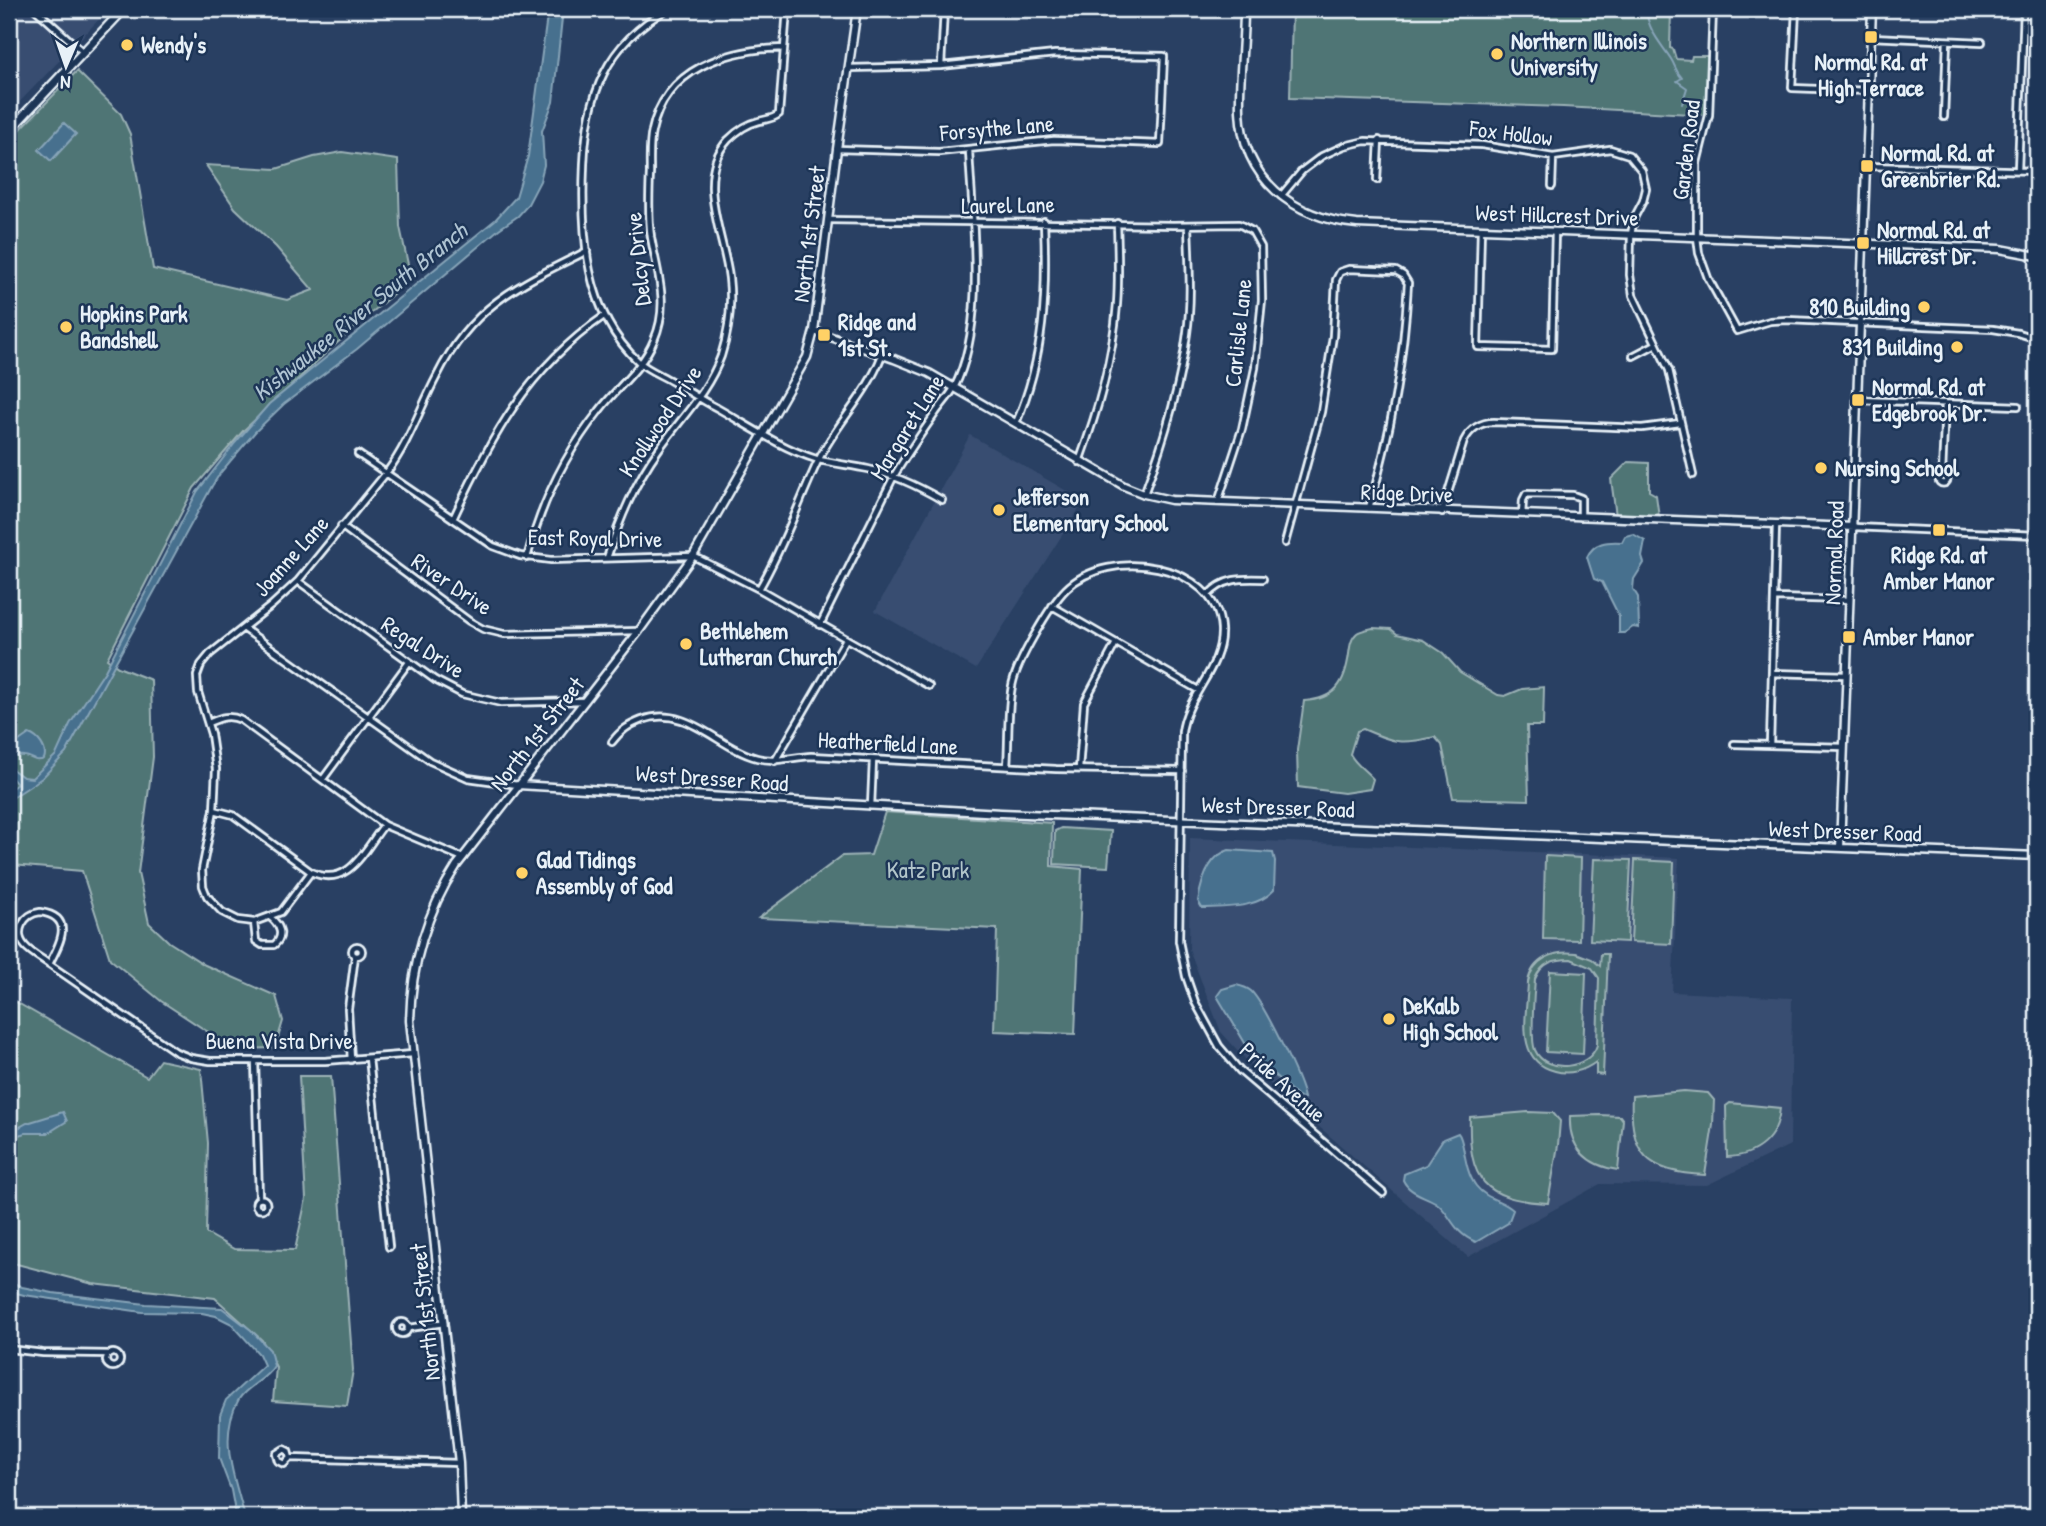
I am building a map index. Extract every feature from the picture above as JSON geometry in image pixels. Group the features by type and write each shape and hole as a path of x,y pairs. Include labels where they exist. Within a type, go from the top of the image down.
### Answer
{"main road":[{"path":"9,131 124,9"}],"street":[{"path":"35,9 83,52"},
{"path":"668,9 644,24 616,54 600,79 592,102 585,137 583,201 587,251 604,316 616,336 641,364 781,444 819,460 894,476 942,500"},
{"path":"784,48 787,9"},
{"name":"North 1st Street","path":"461,1517 459,1463 412,1054 410,997 417,954 436,901 463,858 639,631 693,556 802,367 814,331 857,9"},
{"path":"850,68 941,66 944,9"},
{"name":"West Hillcrest Drive","path":"1244,9 1240,101 1243,133 1257,168 1281,196 1306,212 1335,222 2000,249 2037,256"},
{"name":"Garden Road","path":"1713,9 1709,116 1698,163 1697,237 1699,253 1708,278 1737,331 1775,320 1860,324"},
{"path":"1796,9 1792,88 1869,91"},
{"name":"Normal Road","path":"1840,848 1872,9"},
{"path":"2018,170 2024,9"},
{"path":"1871,37 1982,42"},
{"path":"1944,117 1947,41"},
{"name":"Knollwood Drive","path":"607,558 625,508 644,472 699,398 721,356 730,307 729,277 712,190 714,166 724,144 735,133 750,124 774,118 779,114 784,48"},
{"name":"Delcy Drive","path":"527,558 548,493 569,453 604,404 641,364 657,332 663,305 649,213 651,139 656,118 668,93 696,68 717,58 742,51 784,48"},
{"name":"Forsythe Lane","path":"837,149 900,152 969,150 1054,140 1160,144 1164,56 1055,54 941,66"},
{"path":"1377,180 1379,140"},
{"name":"Fox Hollow","path":"1281,196 1303,171 1322,156 1344,146 1379,140 1482,145 1553,157 1609,149 1625,153 1642,171 1646,188 1634,218 1630,275 1633,295 1666,363 1693,475"},
{"name":"Margaret Lane","path":"820,625 894,476 954,387 972,326 975,288 969,150"},
{"path":"1552,186 1553,157"},
{"path":"1867,166 2037,171"},
{"name":"Laurel Lane","path":"828,220 1188,225"},
{"path":"1016,424 1031,380 1044,321 1044,222"},
{"path":"1079,461 1104,387 1115,330 1118,287 1117,223"},
{"name":"Carlisle Lane","path":"1188,225 1239,224 1252,231 1261,247 1262,300 1255,368 1242,429 1217,503"},
{"path":"1144,494 1164,441 1181,371 1189,310 1188,225"},
{"path":"1481,229 1478,347 1552,349 1555,232"},
{"name":"Joanne Lane","path":"254,922 238,920 222,912 213,905 203,886 202,870 214,810 216,759 198,692 199,670 210,654 298,581 387,472 449,353 473,322 514,288 587,251"},
{"path":"1285,543 1321,412 1333,335 1336,279 1340,272 1349,270 1396,271 1404,275 1408,283 1404,349 1389,437 1369,508"},
{"path":"453,519 483,454 513,406 555,357 604,316"},
{"path":"1860,324 1993,329 2018,332 2037,339"},
{"name":"Ridge Drive","path":"814,331 916,368 954,387 1124,486 1144,494 1177,501 2037,535"},
{"path":"1633,356 1656,344"},
{"path":"760,589 787,537 819,460 866,390 882,355"},
{"path":"1858,400 2018,406"},
{"path":"1942,474 1945,403"},
{"path":"1442,512 1464,441 1482,424 1494,422 1642,429 1680,423"},
{"name":"East Royal Drive","path":"358,454 493,546 527,558 551,560 693,556"},
{"path":"1522,515 1523,500 1527,494 1573,495 1581,498 1581,518"},
{"path":"1770,745 1776,524"},
{"name":"River Drive","path":"341,526 483,629 505,634 639,631"},
{"path":"693,556 760,589 929,686"},
{"path":"1007,766 1014,678 1052,606 1067,588 1083,575 1121,564 1140,565 1170,572 1208,595 1218,586 1232,580 1263,579"},
{"name":"Regal Drive","path":"298,581 444,685 484,700 512,703 585,701"},
{"name":"Pride Avenue","path":"1208,595 1217,609 1221,638 1217,656 1190,703 1184,722 1179,941 1190,989 1219,1046 1240,1071 1383,1193"},
{"path":"1774,598 1850,600"},
{"path":"1052,606 1198,690"},
{"path":"243,628 420,755 446,769 483,782 518,785"},
{"path":"775,761 846,639"},
{"path":"1079,769 1084,703 1116,643"},
{"path":"323,779 410,662"},
{"path":"1772,673 1847,675"},
{"path":"208,723 230,716 241,720 384,825 463,858"},
{"name":"Heatherfield Lane","path":"612,742 626,726 647,718 663,716 683,719 738,751 775,761 807,756 1079,769 1182,771"},
{"path":"1734,744 1845,747"},
{"path":"871,806 873,760"},
{"name":"West Dresser Road","path":"518,785 1181,821 2037,856"},
{"path":"214,810 233,815 311,872 329,878 345,873 384,825"},
{"path":"271,917 280,928 279,939 274,945 262,945 256,941 254,922 271,917 286,906 311,872"},
{"name":"Buena Vista Drive","path":"49,964 62,941 62,927 50,914 36,912 23,922 20,935 25,946 49,964 184,1056 204,1061 351,1059 412,1054"},
{"path":"351,1059 348,1009 355,956"},
{"path":"369,1058 389,1247"},
{"path":"255,1061 259,1199"},
{"path":"408,1328 444,1323"},
{"path":"9,1349 34,1353 110,1353"},
{"path":"290,1458 459,1463"}],"shaded area":[{"path":"9,9 109,9 9,113"},
{"path":"548,9 563,9 553,102 542,131 544,165 540,181 527,206 357,349 284,404 255,432 212,486 66,753 42,778 9,800 9,790 17,784 9,775 9,767 23,777 32,778 56,755 70,724 105,671 197,492 235,443 269,404 495,220 516,197 528,156"},
{"path":"64,123 76,134 51,161 39,150"},
{"path":"970,435 1084,501 976,669 875,611"},
{"path":"1633,534 1645,541 1642,557 1644,563 1634,579 1633,589 1638,597 1639,628 1633,627 1619,633 1619,616 1602,582 1594,579 1587,557 1597,545 1622,542 1625,536"},
{"path":"29,734 41,744 45,751 44,759 36,760 9,754 9,748"},
{"path":"1190,838 1679,858 1672,992 1792,998 1790,1145 1707,1185 1600,1184 1468,1257 1260,1075 1221,1032 1189,949"},
{"path":"1229,850 1273,853 1274,890 1250,904 1202,908 1198,901 1207,871 1216,858"},
{"path":"1236,985 1251,991 1257,999 1273,1026 1304,1098 1298,1097 1251,1053 1217,996 1222,989"},
{"path":"63,1112 67,1121 48,1133 25,1133 9,1138 9,1133 27,1123"},
{"path":"1458,1133 1469,1172 1476,1186 1513,1210 1508,1223 1476,1242 1456,1228 1440,1206 1413,1191 1403,1180 1404,1174 1426,1165 1443,1139"},
{"path":"9,1281 22,1287 53,1293 146,1304 222,1308 251,1330 270,1350 274,1366 239,1399 229,1428 230,1458 245,1517 236,1517 231,1490 219,1458 220,1415 226,1400 264,1365 259,1354 232,1324 202,1313 142,1312 24,1295 9,1291"}],"green space":[{"name":"Northern Illinois University","path":"1292,9 1671,9 1670,48 1673,49 1676,59 1691,60 1692,56 1710,56 1708,115 1563,107 1290,98"},
{"path":"77,71 121,114 130,134 153,269 287,300 313,290 276,247 235,208 206,165 276,169 314,157 342,152 398,160 400,227 411,278 243,431 194,488 107,659 118,667 151,680 153,757 138,873 149,923 169,942 205,965 276,996 283,1021 275,1048 234,1049 161,1001 110,959 82,871 12,865 9,867 9,141"},
{"path":"1628,462 1649,463 1649,491 1656,495 1659,517 1616,516 1611,479"},
{"path":"1373,628 1391,629 1397,634 1423,640 1443,653 1460,672 1498,695 1505,696 1522,689 1544,687 1543,726 1527,726 1529,800 1453,798 1442,745 1435,737 1398,741 1363,729 1357,731 1350,754 1373,779 1370,789 1344,793 1298,787 1297,750 1304,701 1324,697 1337,688 1345,674 1353,637"},
{"name":"Katz Park","path":"885,812 1052,823 1051,866 1082,869 1075,1034 994,1031 997,929 759,918 842,856 871,855"},
{"path":"1061,828 1111,831 1108,867 1054,864 1055,831"},
{"path":"1545,856 1581,858 1579,940 1543,939"},
{"path":"1594,859 1631,860 1627,942 1590,940"},
{"path":"1635,860 1674,862 1671,944 1631,942"},
{"path":"1568,952 1592,959 1600,966 1601,954 1608,954 1603,1075 1596,1074 1596,1062 1576,1071 1555,1071 1542,1066 1533,1058 1528,1047 1525,1022 1530,974 1545,958","holes":["1571,959 1592,968 1599,978 1597,1045 1593,1053 1577,1064 1558,1066 1548,1063 1535,1050 1534,1044 1535,979 1545,965 1560,960"]},
{"path":"1550,971 1586,973 1583,1054 1546,1052"},
{"path":"9,998 147,1077 160,1060 201,1069 208,1143 206,1233 234,1249 295,1250 306,1199 299,1076 331,1076 353,1370 347,1406 273,1401 276,1367 262,1340 215,1298 93,1284 9,1262"},
{"path":"1684,1091 1708,1093 1714,1100 1705,1175 1669,1170 1656,1164 1638,1146 1634,1133 1632,1096"},
{"path":"1730,1103 1780,1108 1775,1128 1764,1143 1748,1153 1727,1157 1726,1106"},
{"path":"1528,1112 1553,1113 1560,1121 1548,1203 1526,1201 1495,1191 1484,1182 1472,1157 1470,1117"},
{"path":"1570,1116 1620,1116 1623,1120 1618,1170 1589,1160 1576,1146 1572,1137"}],"waterway":[{"path":"1646,9 1652,30 1682,78 1677,81 1687,88 1682,104"}],"place":[{"name":"Normal Rd. at High Terrace","path":"1871,37"},
{"name":"Wendy's","path":"127,45"},
{"name":"Northern Illinois University","path":"1497,54"},
{"name":"Normal Rd. at Greenbrier Rd.","path":"1867,166"},
{"name":"Normal Rd. at Hillcrest Dr.","path":"1863,243"},
{"name":"810 Building","path":"1924,307"},
{"name":"Hopkins Park Bandshell","path":"66,327"},
{"name":"Ridge and 1st St.","path":"824,335"},
{"name":"831 Building","path":"1957,347"},
{"name":"Normal Rd. at Edgebrook Dr.","path":"1858,400"},
{"name":"Nursing School","path":"1821,468"},
{"name":"Jefferson Elementary School","path":"999,510"},
{"name":"Ridge Rd. at Amber Manor","path":"1939,530"},
{"name":"Amber Manor","path":"1849,637"},
{"name":"Bethlehem Lutheran Church","path":"686,644"},
{"name":"Glad Tidings Assembly of God","path":"522,873"},
{"name":"DeKalb High School","path":"1389,1019"}],"water label":[{"name":"Kishwaukee River South Branch","path":"360,312"}]}
